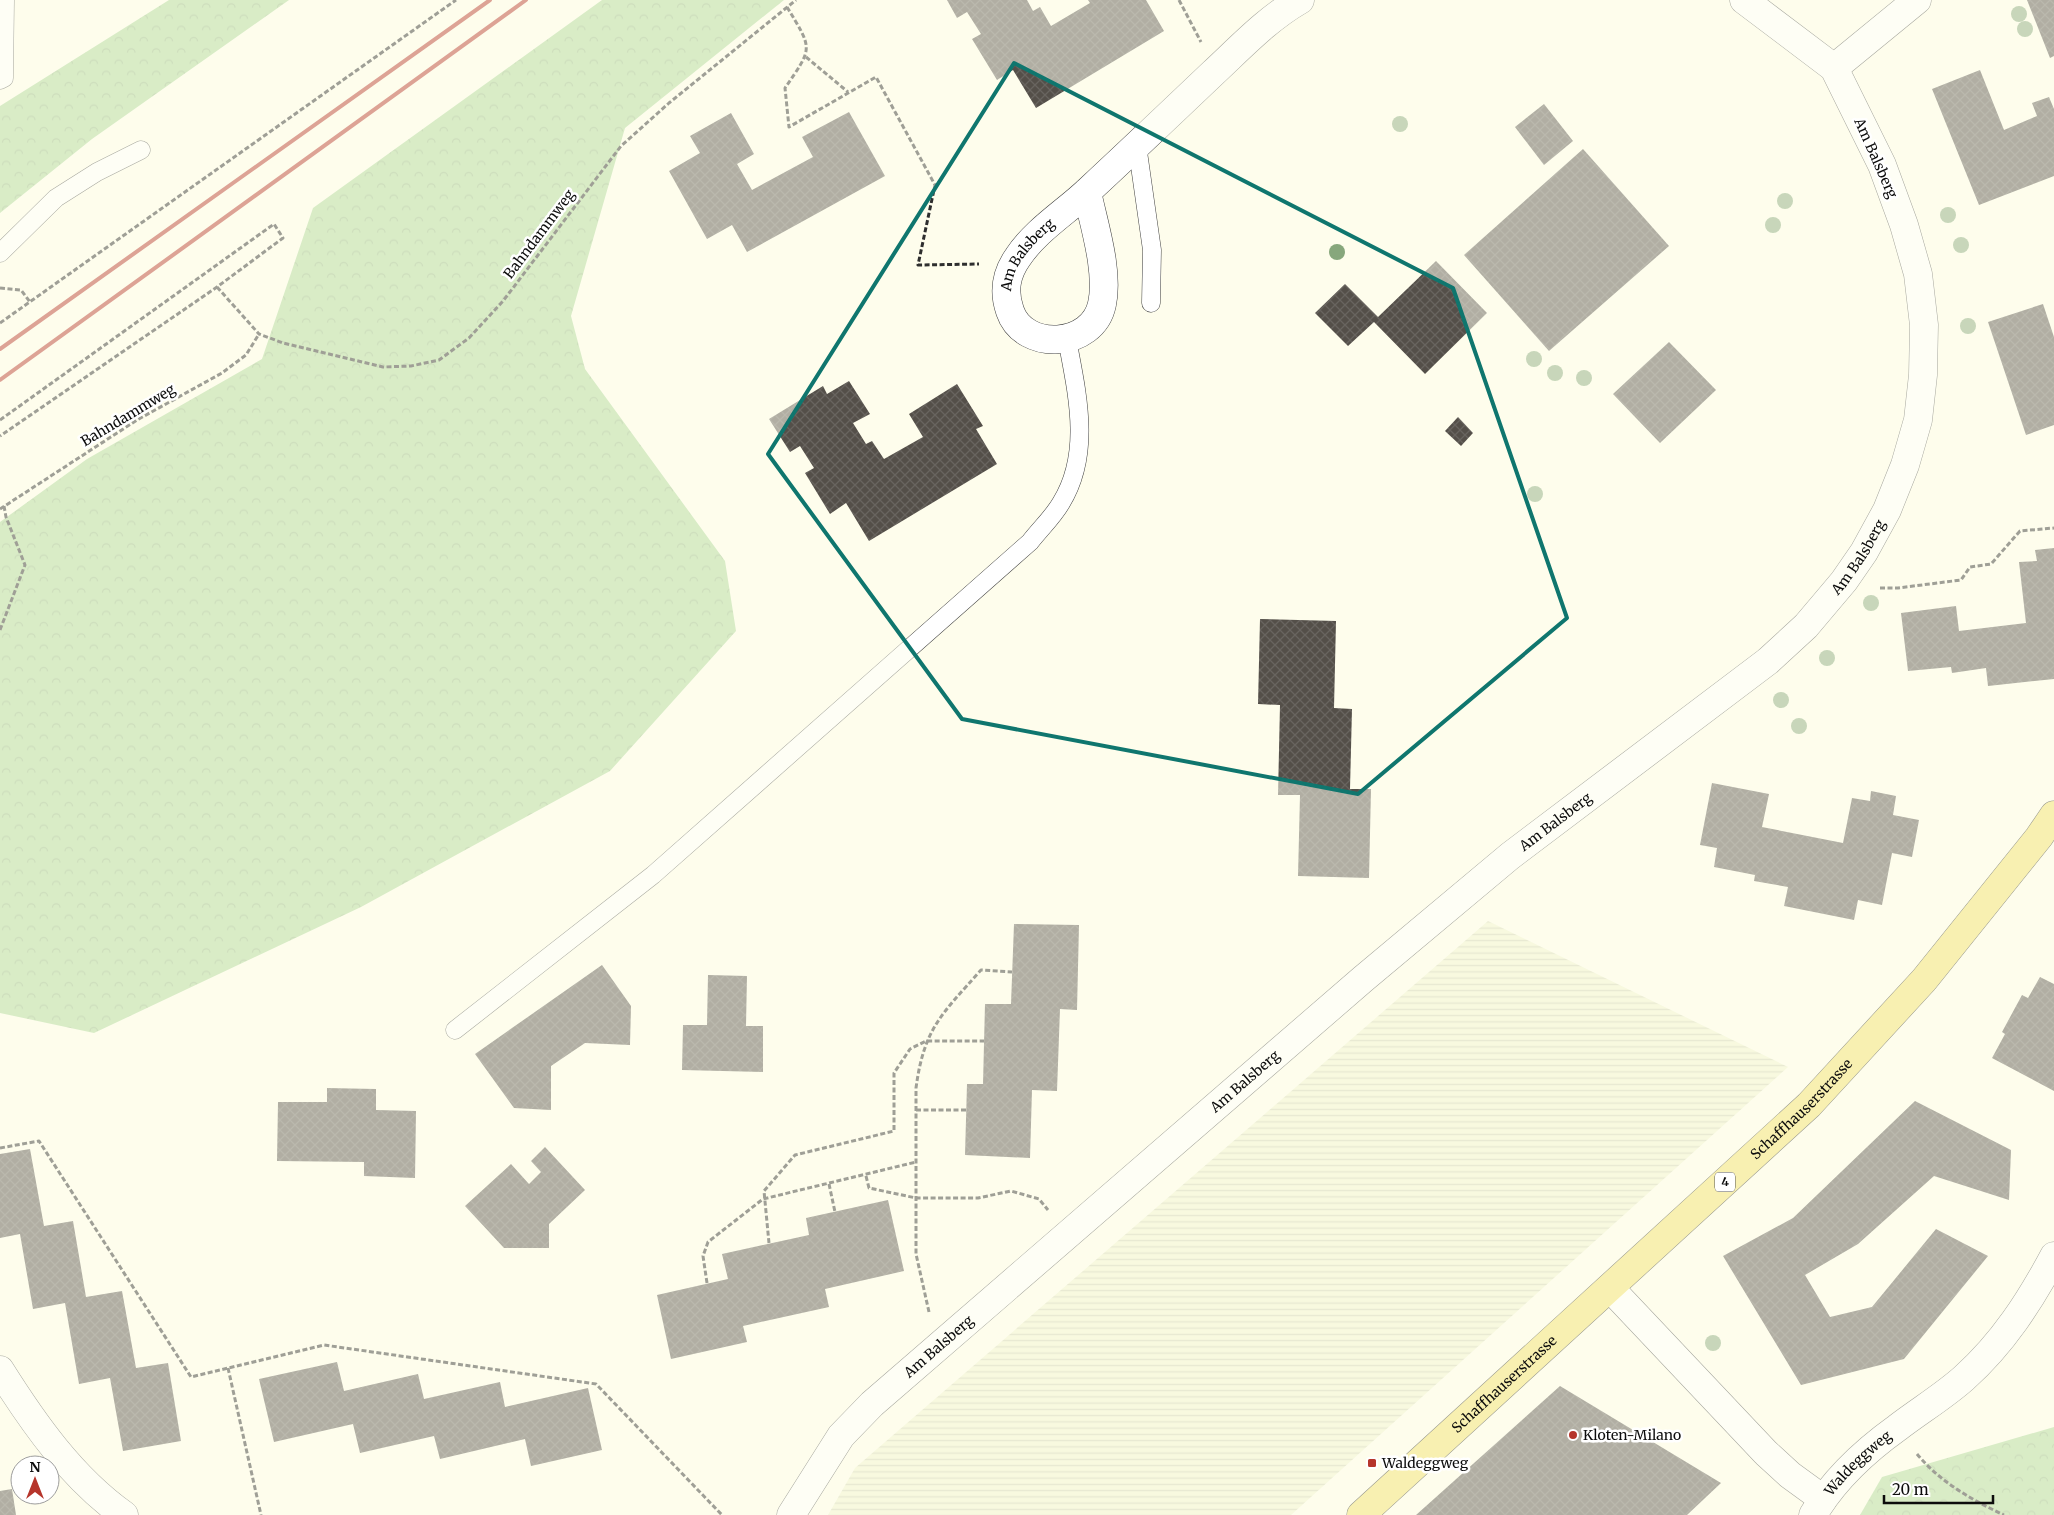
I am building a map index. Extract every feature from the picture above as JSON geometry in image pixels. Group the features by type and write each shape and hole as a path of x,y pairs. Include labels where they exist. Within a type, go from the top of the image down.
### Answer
{"main road":[{"name":"Schaffhauserstrasse","path":"1361,1515 1809,1105 1924,980 2039,837 2054,815"}],"street":[{"name":"Am Balsberg","path":"1067,339 1051,340 1035,337 1022,328 1012,316 1006,301 1006,285 1010,269 1019,255 1032,240 1087,192 1266,24 1300,0"},
{"name":"Am Balsberg","path":"791,1515 840,1436 872,1404 1510,856 1768,661 1806,626 1844,581 1864,552 1887,510 1905,465 1918,420 1923,375 1924,325 1918,274 1904,225 1882,165 1834,68 1744,0"},
{"path":"1834,68 1917,0"},
{"path":"1067,339 1082,332 1094,321 1102,306 1102,274 1087,192"},
{"name":"Waldeggweg","path":"1610,1288 1766,1453 1790,1475 1818,1507 1850,1470 1896,1428 1964,1379 1986,1356 2028,1303 2054,1256"},
{"path":"0,1370 26,1410 79,1477 124,1515"}],"lane":[{"path":"0,80 4,78 5,0"},
{"path":"1137,145 1152,250 1151,303"},
{"path":"0,253 56,198 96,172 141,150"},
{"path":"455,1030 653,875 1030,542 1061,503 1079,459 1079,410 1067,339"}],"path":[{"path":"0,323 456,0"},
{"name":"Bahndammweg","path":"216,287 259,334 283,343 383,367 410,366 439,360 469,338 503,301 621,146 669,103 796,0"},
{"path":"1179,0 1202,44"},
{"path":"787,8 807,39 806,57 784,88 789,127 876,77 935,185 918,265 986,264"},
{"path":"806,57 848,92"},
{"path":"0,420 274,224 283,238 216,287 0,436"},
{"path":"0,288 20,290 30,302"},
{"name":"Bahndammweg","path":"0,509 137,420 222,373 246,355 259,334"},
{"path":"0,630 25,565 6,517 4,506"},
{"path":"1879,588 1898,588 1961,580 1970,567 1991,564 2020,531 2054,528"},
{"path":"941,1344 931,1320 916,1254 916,1110 920,1063 926,1041 937,1019 981,970 1012,972"},
{"path":"770,1243 763,1199 764,1191 795,1155 894,1131 894,1073 910,1049 926,1041 984,1041"},
{"path":"916,1110 966,1110"},
{"path":"0,1148 39,1141 191,1377 324,1346 596,1384 722,1515"},
{"path":"707,1284 703,1256 708,1242 763,1199 866,1176 916,1162"},
{"path":"866,1176 869,1188 916,1198 978,1198 1011,1191 1038,1199 1069,1233"},
{"path":"829,1184 835,1212"},
{"path":"228,1368 260,1515"},
{"path":"1896,1428 1924,1463 1969,1498 2004,1515"}],"highlighted area":[{"path":"1014,63 1453,288 1567,618 1358,794 962,719 768,454"}],"green space":[{"path":"169,0 289,0 92,139 0,213 0,106"},
{"path":"602,0 784,0 625,128 571,316 585,369 725,561 736,631 610,771 361,907 94,1033 0,1013 0,522 87,459 262,359 313,208"},
{"path":"1488,921 1788,1067 1291,1515 828,1515 855,1468"},
{"path":"2054,1427 2054,1515 1860,1515 1882,1477"}],"building":[{"path":"947,0 1027,0 1033,11 1040,7 1051,26 1090,3 1088,0 1146,0 1164,31 1036,108 1013,70 997,80 972,39 981,34 967,12 957,18"},
{"path":"2027,0 2054,0 2054,56 2050,58"},
{"path":"1980,70 2004,130 2037,116 2032,103 2049,97 2054,109 2054,176 1979,205 1932,89"},
{"path":"1544,104 1573,141 1544,165 1515,127"},
{"path":"849,112 885,176 747,252 732,225 707,239 669,171 700,153 690,136 731,113 754,154 737,164 752,190 813,157 802,137"},
{"path":"1583,149 1669,246 1549,351 1464,255"},
{"path":"1436,261 1487,313 1425,374 1374,322 1348,346 1315,313 1345,284 1378,317"},
{"path":"2043,304 2054,337 2054,425 2026,435 1988,322"},
{"path":"1669,342 1716,390 1660,443 1613,394"},
{"path":"849,381 870,414 853,423 866,444 872,441 884,459 923,437 909,414 957,384 983,426 976,429 997,464 869,541 846,503 830,514 805,473 814,468 800,446 790,452 769,419 823,386 827,394"},
{"path":"1458,417 1473,433 1461,446 1445,431"},
{"path":"2054,548 2054,679 1988,686 1986,668 1952,673 1951,667 1908,671 1901,613 1956,606 1959,631 2026,623 2019,562 2037,561 2035,550"},
{"path":"1260,619 1336,621 1334,708 1352,709 1350,789 1371,789 1369,878 1298,876 1300,795 1278,795 1280,705 1258,704"},
{"path":"1712,783 1769,794 1762,827 1843,843 1852,798 1870,801 1871,791 1896,796 1893,815 1919,820 1912,857 1892,853 1882,905 1858,900 1854,920 1784,906 1788,887 1754,881 1755,875 1714,867 1717,848 1700,845"},
{"path":"1014,924 1079,925 1077,1010 1060,1009 1057,1091 1032,1090 1030,1158 965,1155 967,1084 983,1084 985,1004 1011,1004"},
{"path":"602,965 631,1006 630,1045 585,1043 551,1066 551,1110 514,1108 475,1054"},
{"path":"708,975 747,976 746,1026 763,1026 763,1072 682,1070 683,1025 707,1025"},
{"path":"2040,977 2054,984 2054,1091 1992,1058 2005,1034 2002,1032 2022,995 2028,998"},
{"path":"327,1088 376,1089 376,1110 416,1111 415,1178 364,1176 364,1162 277,1161 278,1102 327,1102"},
{"path":"1915,1101 2011,1150 2009,1200 1934,1176 1858,1244 1805,1275 1830,1317 1872,1307 1936,1229 1988,1256 1904,1359 1801,1385 1723,1256 1793,1218"},
{"path":"545,1147 585,1190 549,1224 549,1248 504,1248 465,1206 511,1164 529,1184 541,1172 531,1161"},
{"path":"30,1149 44,1226 73,1221 86,1297 122,1291 136,1368 168,1363 181,1441 123,1451 110,1378 79,1384 65,1303 33,1309 20,1234 0,1238 0,1154"},
{"path":"888,1200 904,1271 825,1289 829,1307 743,1326 747,1342 671,1359 657,1295 728,1279 722,1254 809,1235 806,1218"},
{"path":"337,1362 344,1391 418,1374 424,1399 500,1382 505,1407 588,1388 602,1450 531,1466 525,1439 440,1459 434,1436 360,1453 353,1424 274,1442 259,1379"},
{"name":"Kloten-Milano","path":"1560,1386 1721,1483 1687,1515 1416,1515"},
{"path":"10,1489 10,1505 14,1505 16,1515 0,1515 0,1491"}],"railway":[{"path":"0,349 490,0"},
{"path":"0,380 526,0"}],"place":[{"name":"Kloten-Milano","path":"1573,1435"},
{"name":"Waldeggweg","path":"1372,1463"}]}
